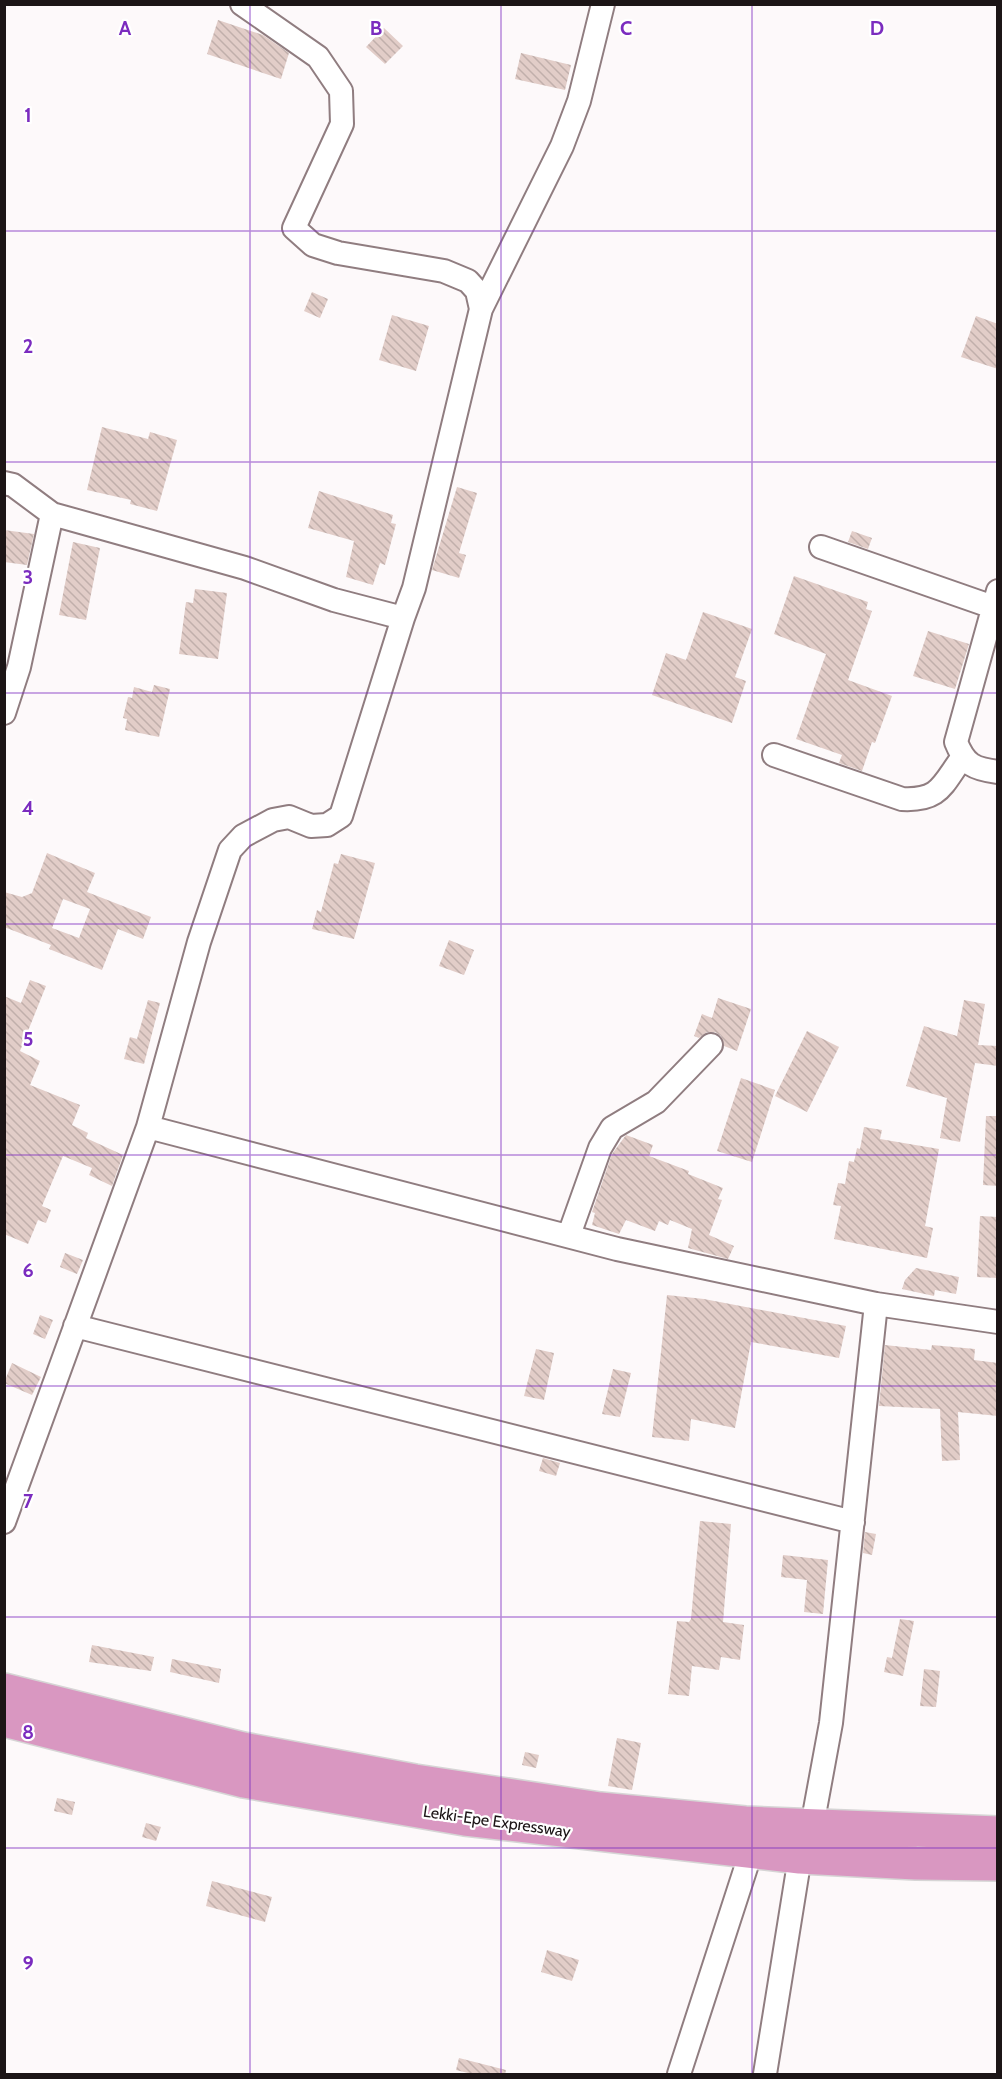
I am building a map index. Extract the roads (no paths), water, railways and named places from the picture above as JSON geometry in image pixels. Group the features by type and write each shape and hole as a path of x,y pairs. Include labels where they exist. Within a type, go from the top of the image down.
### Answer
{"highway":[{"name":"Lekki-Epe Expressway","path":"4,1690 243,1749 415,1781 600,1809 812,1826 998,1833"},
{"name":"Lekki-Epe Expressway","path":"4,1720 267,1785 465,1820 800,1857 998,1864"}],"street":[{"path":"242,4 318,57 341,91 342,124 294,228 313,245 338,253 444,271 468,281 477,291 481,309"},
{"path":"4,1522 148,1127 199,942 230,850 243,836 273,820 289,817 311,826 327,825 341,816 414,588 481,309 562,146 579,102 603,4"},
{"path":"4,483 13,485 52,514 244,568 334,600 403,618"},
{"path":"4,713 19,667 52,514"},
{"path":"821,547 995,599 956,742 962,758 975,769 998,772"},
{"path":"774,755 902,799 922,800 935,796 962,758"},
{"path":"569,1235 600,1148 612,1128 656,1102 711,1045"},
{"path":"148,1127 617,1249 876,1304 998,1322"},
{"path":"812,1826 831,1723 876,1304"},
{"path":"75,1326 853,1522"},
{"path":"679,2074 752,1852"},
{"path":"765,2074 800,1857"}]}
